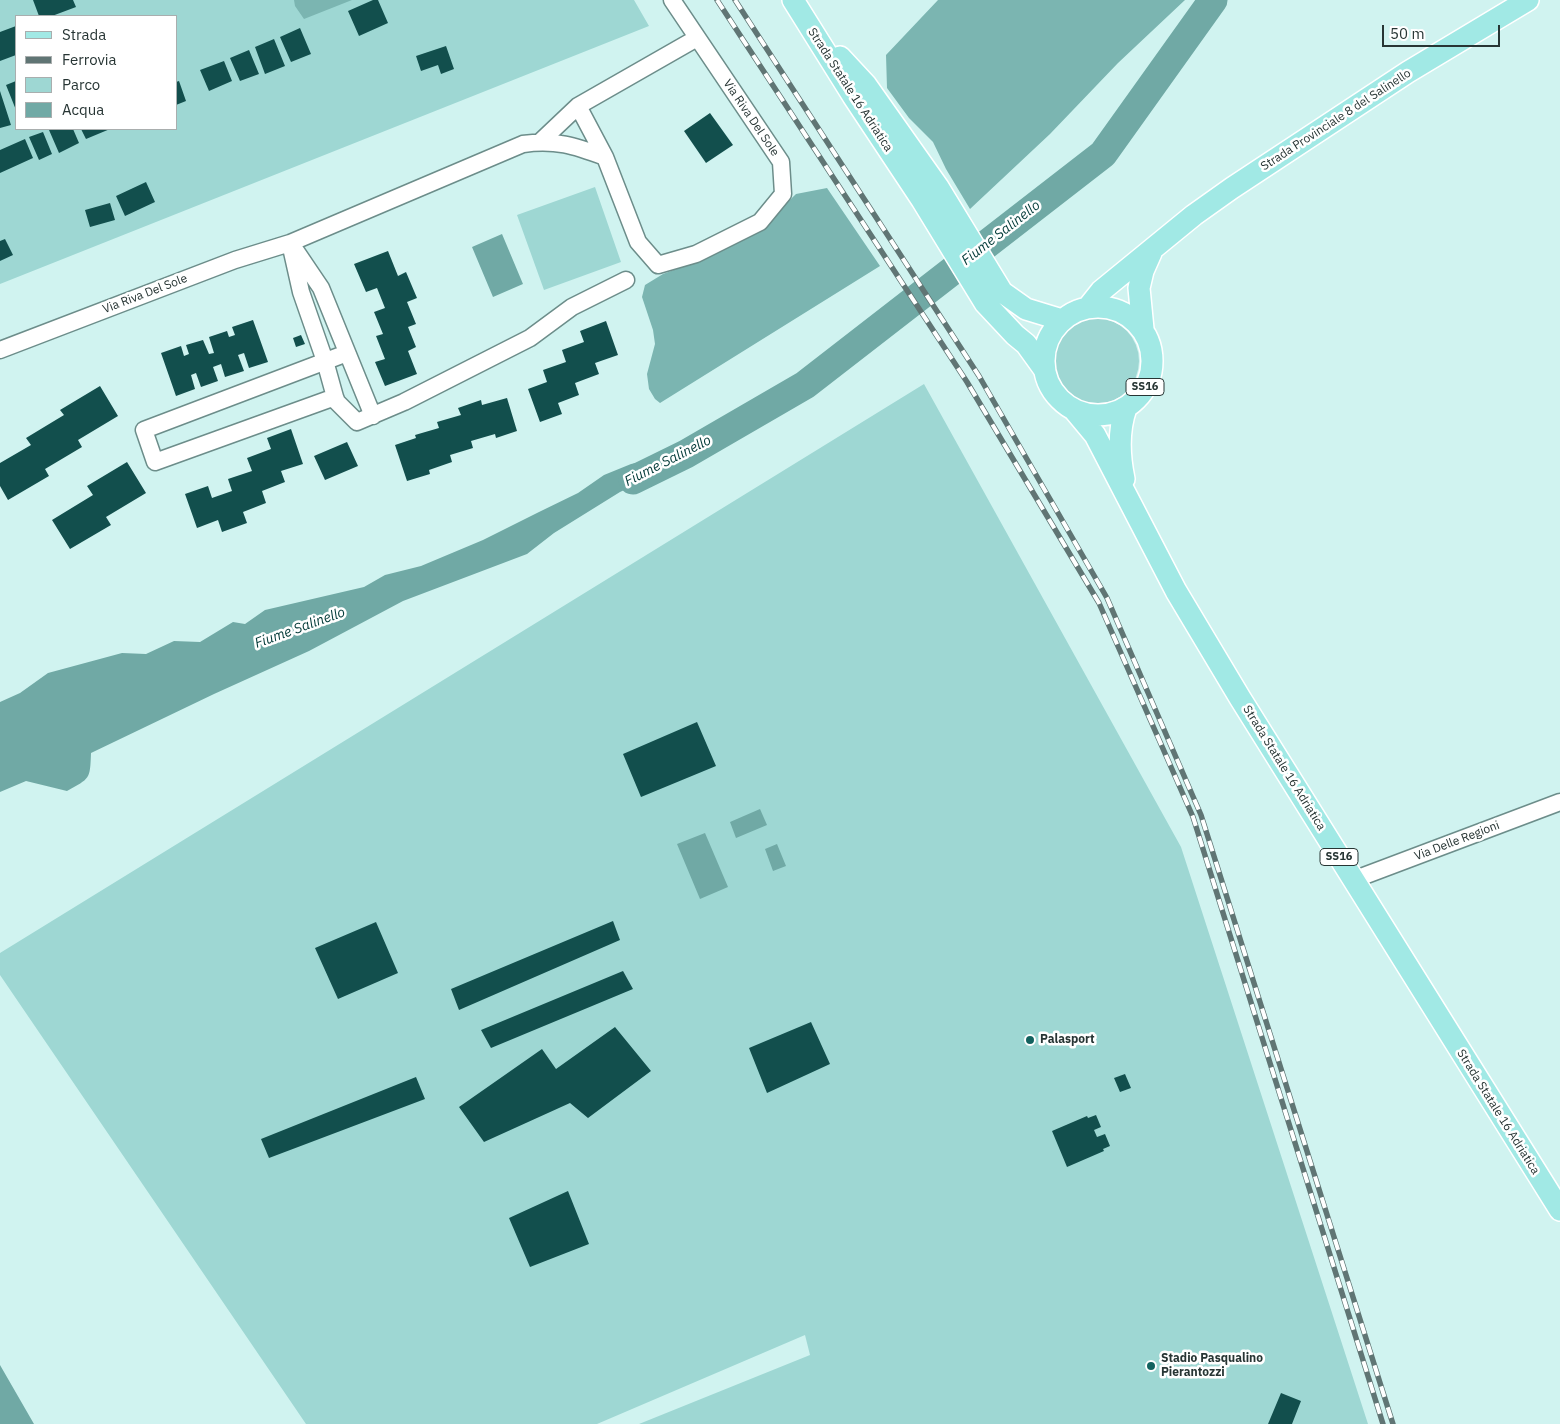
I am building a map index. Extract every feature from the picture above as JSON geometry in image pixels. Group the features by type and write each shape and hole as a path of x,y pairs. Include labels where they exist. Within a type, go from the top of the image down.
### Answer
{"main road":[{"name":"Strada Statale 16 Adriatica","path":"793,0 805,18 866,85 930,194 985,303 1015,336 1026,344 1044,369"},
{"name":"Strada Provinciale 8 del Salinello","path":"1089,306 1101,291 1194,215 1408,72 1528,0"},
{"name":"Strada Statale 16 Adriatica","path":"930,194 1002,292 1026,309 1062,320"},
{"name":"Strada Provinciale 8 del Salinello","path":"1143,329 1139,288 1143,271 1152,250"},
{"name":"Strada Statale 16 Adriatica","path":"1089,306 1074,311 1062,320 1050,334 1044,351 1044,369 1049,386 1060,400 1075,411 1096,435 1176,591 1245,706 1560,1210"},
{"name":"SS16","path":"1075,411 1093,415 1111,414 1126,408 1141,395 1150,380 1153,362 1150,345 1143,329 1132,318 1119,310 1104,306 1089,306"},
{"name":"Strada Statale 16 Adriatica","path":"1126,408 1120,432 1120,459 1128,499"}],"street":[{"path":"540,142 578,106 697,38 672,0"},
{"name":"Via Riva Del Sole","path":"578,106 605,157 638,242 658,265 696,254 760,222 783,194 781,162 697,38"},
{"name":"Via Riva Del Sole","path":"0,350 235,260 290,243 523,144 540,142 573,145 605,157"},
{"path":"290,243 321,288 373,416"},
{"path":"290,243 301,292 325,361 335,397 357,422 404,402 530,338 572,307 626,280"},
{"path":"335,397 155,462 144,430 348,352"},
{"name":"Via Delle Regioni","path":"1353,880 1560,802"}],"green space":[{"path":"0,0 634,0 649,26 0,284"},
{"path":"595,187 621,262 544,290 517,215"},
{"path":"1096,318 1112,321 1120,325 1132,337 1136,345 1139,361 1136,377 1132,385 1120,397 1112,401 1096,404 1080,401 1072,397 1060,385 1056,377 1053,361 1056,345 1060,337 1072,325 1080,321"},
{"path":"924,384 1181,847 1368,1424 639,1424 810,1355 805,1335 597,1424 306,1424 0,975 0,953"}],"shaded area":[{"path":"294,0 352,0 304,19 295,6"},
{"path":"938,0 1185,0 1118,63 1050,134 970,209 946,169 933,142 909,118 887,88 886,55"},
{"path":"827,188 880,266 660,403 649,389 647,374 655,344 653,330 642,297 645,285 663,274 737,243 763,226 796,194"}],"water":[{"path":"502,234 523,284 493,297 472,247"},
{"path":"664,457 673,467 620,492 554,533 527,554 403,601 309,651 91,753 90,769 87,777 67,791 26,781 0,792 0,702 20,693 48,673 122,653 146,654 174,641 200,642 233,622 245,624 265,610 364,587 385,575 421,566 483,540 578,493 604,475 631,464"},
{"path":"760,809 767,825 736,838 730,822"},
{"path":"705,833 728,887 700,899 677,844"},
{"path":"777,844 786,866 773,871 765,849"},
{"path":"0,1365 34,1424 0,1424"}],"building":[{"path":"33,0 73,0 76,7 55,15 39,15"},
{"path":"373,0 378,0 388,23 359,36 348,11"},
{"path":"15,26 15,55 0,61 0,32"},
{"path":"300,28 311,54 291,62 280,37"},
{"path":"274,39 285,66 265,74 255,47"},
{"path":"446,46 454,69 441,74 438,65 421,71 416,56"},
{"path":"249,50 259,74 240,81 230,58"},
{"path":"224,61 232,81 209,91 200,70"},
{"path":"15,81 15,108 6,85"},
{"path":"178,81 186,101 178,104"},
{"path":"0,91 11,125 0,128"},
{"path":"710,113 733,145 706,163 684,131"},
{"path":"49,130 73,130 79,143 59,153"},
{"path":"82,130 108,130 86,139"},
{"path":"43,132 52,154 39,160 29,137"},
{"path":"25,139 33,158 0,173 0,150"},
{"path":"146,182 155,202 125,216 116,196"},
{"path":"110,203 115,220 90,227 85,210"},
{"path":"5,239 13,255 0,261 0,241"},
{"path":"388,251 398,276 406,272 417,298 407,302 416,324 408,327 416,347 408,351 417,374 385,386 375,362 385,359 376,336 383,334 374,312 385,308 377,288 366,292 354,264"},
{"path":"253,320 268,362 249,368 244,353 238,355 244,371 225,377 221,364 213,367 218,381 201,387 196,373 191,375 195,389 176,396 161,353 181,346 184,356 189,354 186,345 203,340 209,354 214,353 209,337 227,331 229,337 235,335 232,327"},
{"path":"606,321 618,355 595,363 599,374 575,383 579,395 558,403 562,414 540,422 528,389 547,382 543,370 566,362 562,350 584,342 580,331"},
{"path":"301,335 305,344 296,347 293,338"},
{"path":"100,386 118,416 78,440 82,447 45,469 49,476 8,500 0,486 0,463 31,445 26,438 64,415 60,410"},
{"path":"507,398 517,431 496,438 495,434 471,441 473,448 450,455 452,462 429,470 430,474 407,481 395,445 416,438 415,435 439,428 437,422 461,415 458,408 481,400 482,405"},
{"path":"291,429 303,464 281,471 285,482 262,491 266,503 243,512 247,523 222,532 218,520 197,528 185,494 208,486 212,498 232,491 228,479 252,471 247,458 271,449 267,438"},
{"path":"347,442 358,466 325,480 314,456"},
{"path":"127,462 146,493 106,517 111,525 70,549 52,520 93,495 87,486"},
{"path":"697,722 716,766 641,797 623,754"},
{"path":"613,921 620,940 459,1010 451,989"},
{"path":"376,922 398,973 338,999 315,948"},
{"path":"623,971 633,989 491,1048 481,1030"},
{"path":"811,1022 830,1064 767,1093 749,1048"},
{"path":"615,1027 651,1071 588,1118 570,1103 484,1142 459,1107 542,1049 556,1069"},
{"path":"1125,1074 1131,1088 1120,1092 1114,1078"},
{"path":"416,1077 425,1099 269,1158 261,1139"},
{"path":"1096,1115 1101,1127 1094,1130 1097,1137 1105,1134 1110,1146 1103,1149 1104,1151 1067,1167 1052,1131 1087,1116 1088,1118"},
{"path":"568,1191 589,1244 530,1267 509,1218"},
{"path":"1281,1393 1301,1401 1292,1424 1268,1424"}],"waterway":[{"name":"Fiume Salinello","path":"633,480 686,454 805,385 1103,154 1213,0"}],"railway":[{"path":"717,0 967,382 1099,603 1193,817 1383,1424"},
{"path":"735,0 979,376 1107,598 1201,815 1393,1424"}],"place":[{"name":"Palasport","path":"1030,1040"},
{"name":"Stadio Pasqualino Pierantozzi","path":"1151,1366"}]}
